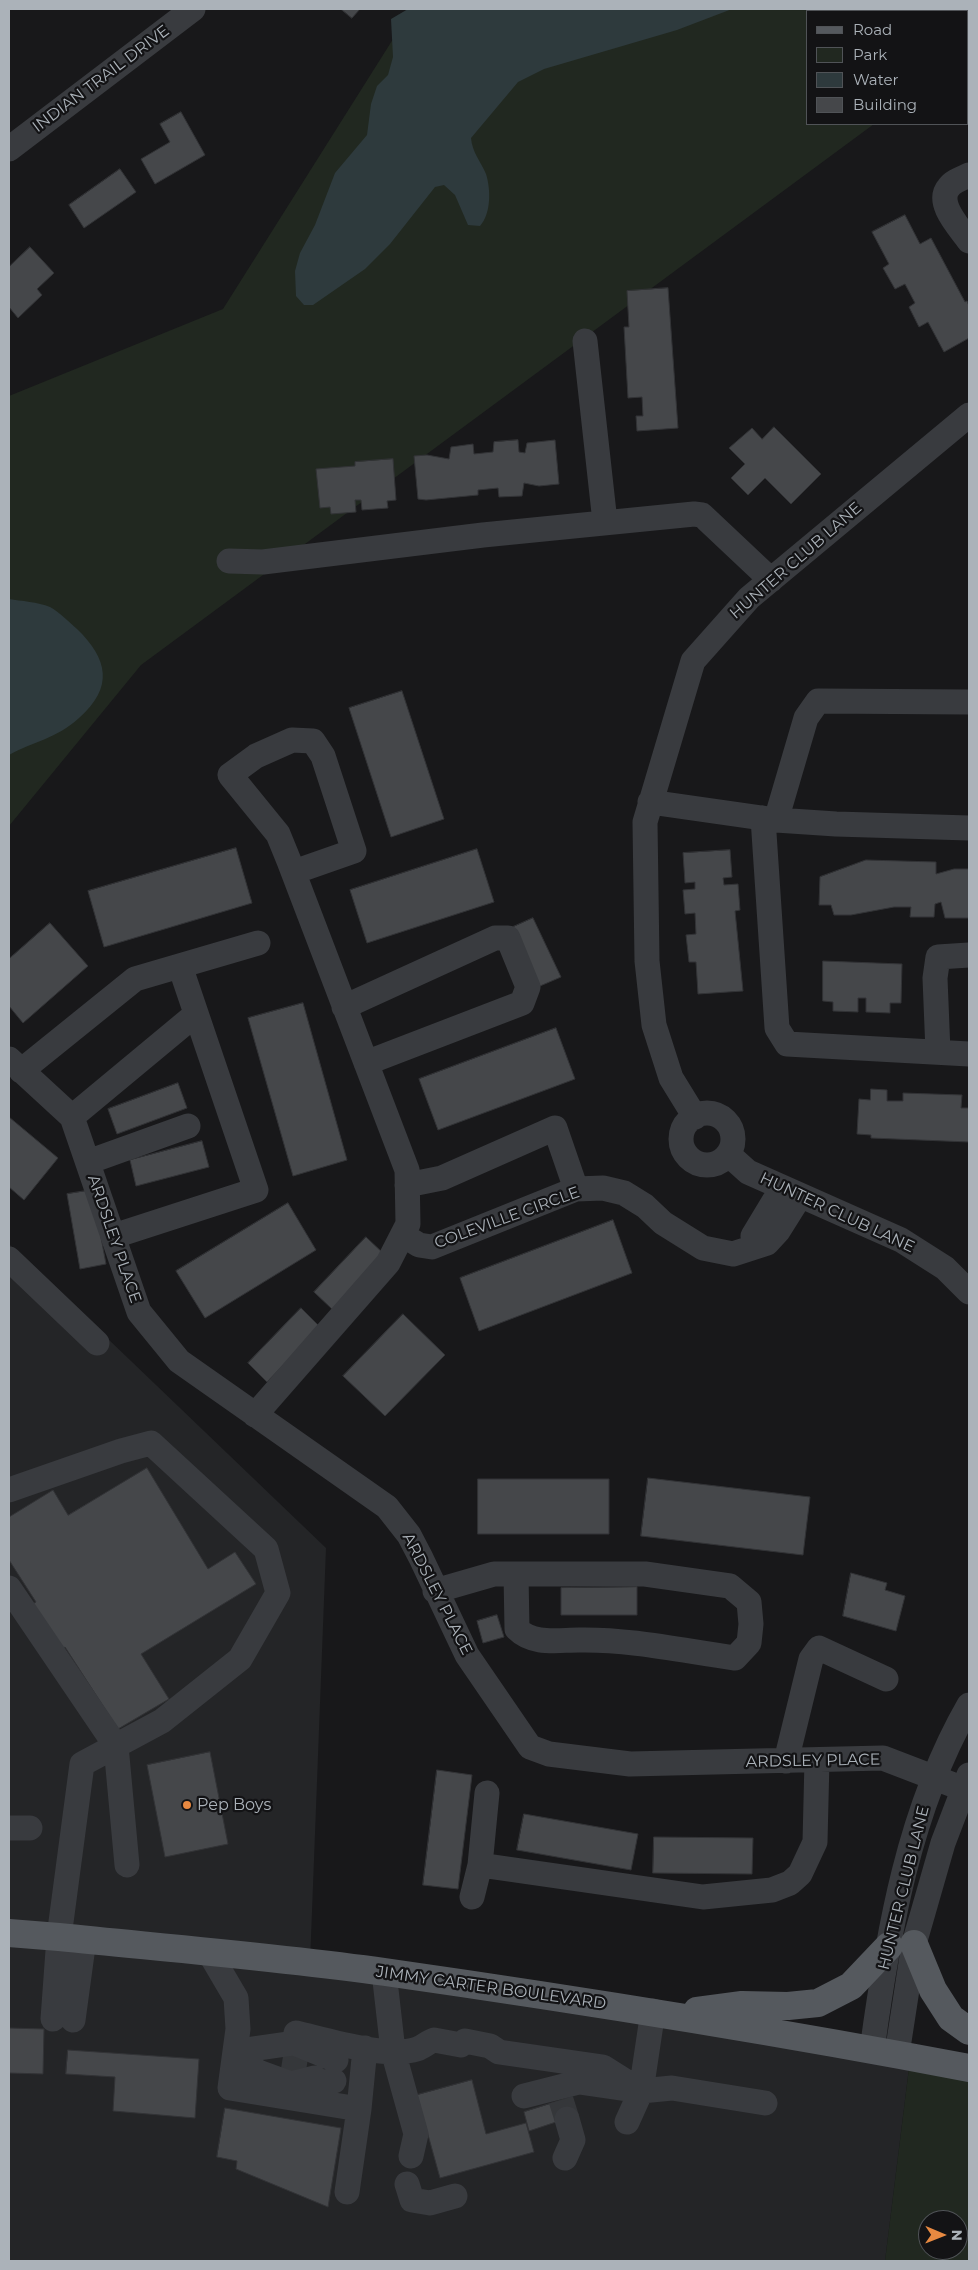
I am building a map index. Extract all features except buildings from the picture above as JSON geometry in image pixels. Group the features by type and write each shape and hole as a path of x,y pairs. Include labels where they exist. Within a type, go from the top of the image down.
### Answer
{"main road":[{"name":"JIMMY CARTER BOULEVARD","path":"9,1933 209,1952 384,1972 496,1990 663,2013 969,2068"},
{"path":"663,2013 742,2005 788,2006 818,2003 851,1986 902,1945 951,2018 969,2031"}],"street":[{"name":"INDIAN TRAIL DRIVE","path":"9,149 193,9"},
{"path":"969,175 949,186 945,194 947,210 969,241"},
{"path":"585,341 605,522"},
{"name":"HUNTER CLUB LANE","path":"695,1117 671,1078 654,1025 647,961 645,822 694,661 733,615 771,580 969,415"},
{"path":"229,561 263,562 676,514 702,515 771,580"},
{"path":"969,702 818,701 806,718 769,819 777,1028 787,1044 969,1054"},
{"path":"255,1415 388,1263 408,1224 407,1170 294,872 278,834 230,775 256,756 292,740 313,741 323,756 354,851 294,872"},
{"path":"650,802 769,819 969,828"},
{"path":"344,1007 495,938 508,938 528,988 522,1003 366,1063"},
{"path":"15,1065 135,979 258,943"},
{"path":"938,1052 935,978 938,958 969,955"},
{"path":"114,1236 256,1190 180,966"},
{"path":"72,1117 196,1014"},
{"name":"ARDSLEY PLACE","path":"15,1065 72,1117 139,1312 179,1361 387,1507 409,1535 467,1655 530,1747 549,1754 630,1764 883,1758 933,1778 967,1785"},
{"path":"710,1112 728,1122 735,1142 725,1160 705,1166 686,1157 680,1137 690,1118 695,1117 710,1112"},
{"path":"88,1162 188,1126"},
{"path":"407,1185 442,1178 555,1128 576,1189"},
{"name":"HUNTER CLUB LANE","path":"728,1154 748,1172 901,1240 945,1268 969,1292"},
{"name":"COLEVILLE CIRCLE","path":"403,1235 418,1245 432,1247 576,1189 603,1188 624,1193 645,1206 679,1234 703,1248 733,1254 767,1243 778,1231 791,1192"},
{"path":"9,1260 97,1343"},
{"path":"9,1490 121,1451 151,1443 266,1548 278,1593 240,1659 162,1721 82,1764 71,1938 63,2019"},
{"path":"435,1591 494,1574 516,1574 645,1574 730,1586 749,1602 751,1624 749,1643 735,1658 603,1639 536,1640 525,1637 517,1629 516,1574"},
{"path":"9,1588 116,1746 127,1864"},
{"path":"786,1761 811,1659 819,1648 886,1679"},
{"name":"HUNTER CLUB LANE","path":"902,1945 905,1871 933,1778 969,1706"},
{"path":"480,1865 704,1897 772,1890 790,1883 800,1874 815,1842 817,1760"},
{"name":"HUNTER CLUB LANE","path":"884,2052 882,1978 902,1945 967,1785"},
{"path":"472,1897 480,1865 487,1793"},
{"path":"209,1952 236,1998 238,2028 230,2088 364,2048 393,2051 416,2049 434,2040 461,2046 463,2052 489,2057 499,2052 603,2067 641,2091"},
{"path":"384,1972 393,2051 416,2134 411,2156"},
{"path":"627,2122 641,2091 663,2013"},
{"path":"238,2028 306,2066 359,2109"},
{"path":"347,2192 359,2109 364,2048"},
{"path":"306,2066 268,2061 306,2066"},
{"path":"524,2096 565,2121 579,2082 641,2091 672,2088 766,2102"},
{"path":"407,2184 412,2200 430,2204 454,2196"}],"shaded area":[{"path":"9,1244 326,1548 310,1963 911,2052 885,2261 9,2261"}],"green space":[{"path":"412,9 969,9 968,55 968,10 806,10 806,125 873,125 141,665 9,826 9,396 223,309"},
{"path":"911,2052 969,2059 969,2261 885,2261"}],"water":[{"path":"408,9 732,9 677,30 544,69 518,82 471,138 475,152 486,174 489,187 488,208 484,221 480,226 468,225 455,195 444,185 435,187 390,244 365,269 313,305 304,305 296,296 295,271 300,253 315,225 335,173 367,135 371,104 377,86 388,75 393,57 391,19"},
{"path":"9,599 45,605 60,614 87,640 95,651 103,673 98,695 79,718 62,731 9,755"}],"tunnel":[{"path":"293,2073 296,2054"},
{"path":"561,2100 567,2119"}],"place":[{"name":"Pep Boys","path":"187,1805"}]}
